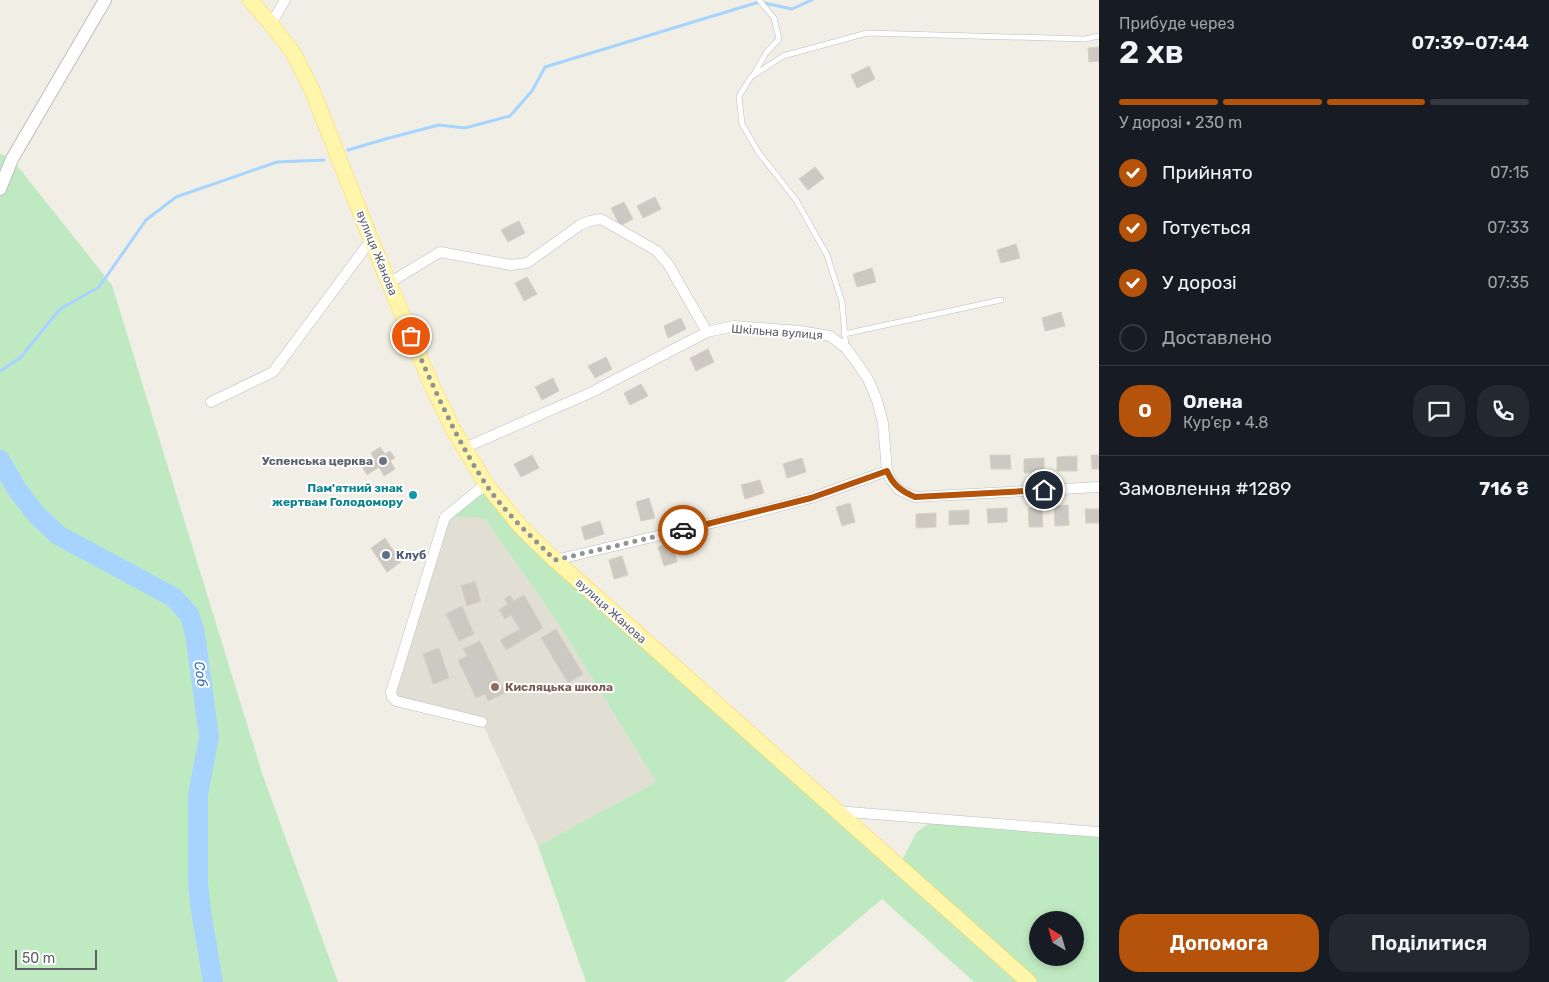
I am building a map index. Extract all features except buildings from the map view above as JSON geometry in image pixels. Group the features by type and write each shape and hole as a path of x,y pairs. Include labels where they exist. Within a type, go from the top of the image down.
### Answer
{"main road":[{"name":"вулиця Жанова","path":"250,0 294,54 312,90 371,240 433,388 464,448 486,484 521,527 555,560 1029,982"}],"street":[{"path":"0,189 12,159 105,0"},
{"path":"271,24 285,0"},
{"path":"390,283 440,252 511,265 527,263 580,225 601,219 657,251 668,264 707,332"},
{"path":"210,402 273,372 371,240"},
{"name":"Шкільна вулиця","path":"464,448 590,393 707,332 734,326 800,331 830,336 846,348 868,379 877,400 883,423 887,471"},
{"path":"555,560 811,498 887,471 891,480 900,490 915,497 1099,487"},
{"path":"482,722 396,701 392,697 391,692 445,517 486,484"},
{"path":"836,811 1099,832"}],"lane":[{"path":"759,0 774,18 779,39 766,53 739,96 742,124 759,153 796,200 827,255 842,302 846,348"},
{"path":"752,76 782,56 867,33 1085,39 1099,36"},
{"path":"844,334 1001,300"}],"shaded area":[{"name":"Кисляцька школа","path":"445,517 474,517 486,520 560,626 656,782 538,846 482,722 396,701 391,692"}],"green space":[{"path":"0,154 12,159 112,285 263,776 338,982 0,982"},
{"path":"486,484 521,527 899,866 916,833 934,819 1099,832 1099,982 974,982 882,899 784,982 586,982 538,846 656,782 560,626 486,520 474,517 445,517"}],"waterway":[{"path":"348,150 439,125 465,128 510,116 532,91 545,67 759,2 792,9 812,0"},
{"path":"0,371 20,358 60,309 99,287 146,220 176,197 277,162 324,160"},
{"name":"Соб","path":"0,460 16,488 36,514 58,535 173,597 189,614 195,633 209,737 198,795 198,883 213,982"}],"way so far":[{"path":"411,336 454,431 486,484 521,527 555,560 683,530"}],"place":[{"name":"Успенська церква","path":"383,461"},
{"name":"Пам'ятний знак жертвам Голодомору","path":"413,495"},
{"name":"Клуб","path":"386,555"},
{"name":"Кисляцька школа","path":"495,687"}],"route":[{"path":"683,530 811,498 887,471 891,480 900,490 915,497 1044,490"}]}
